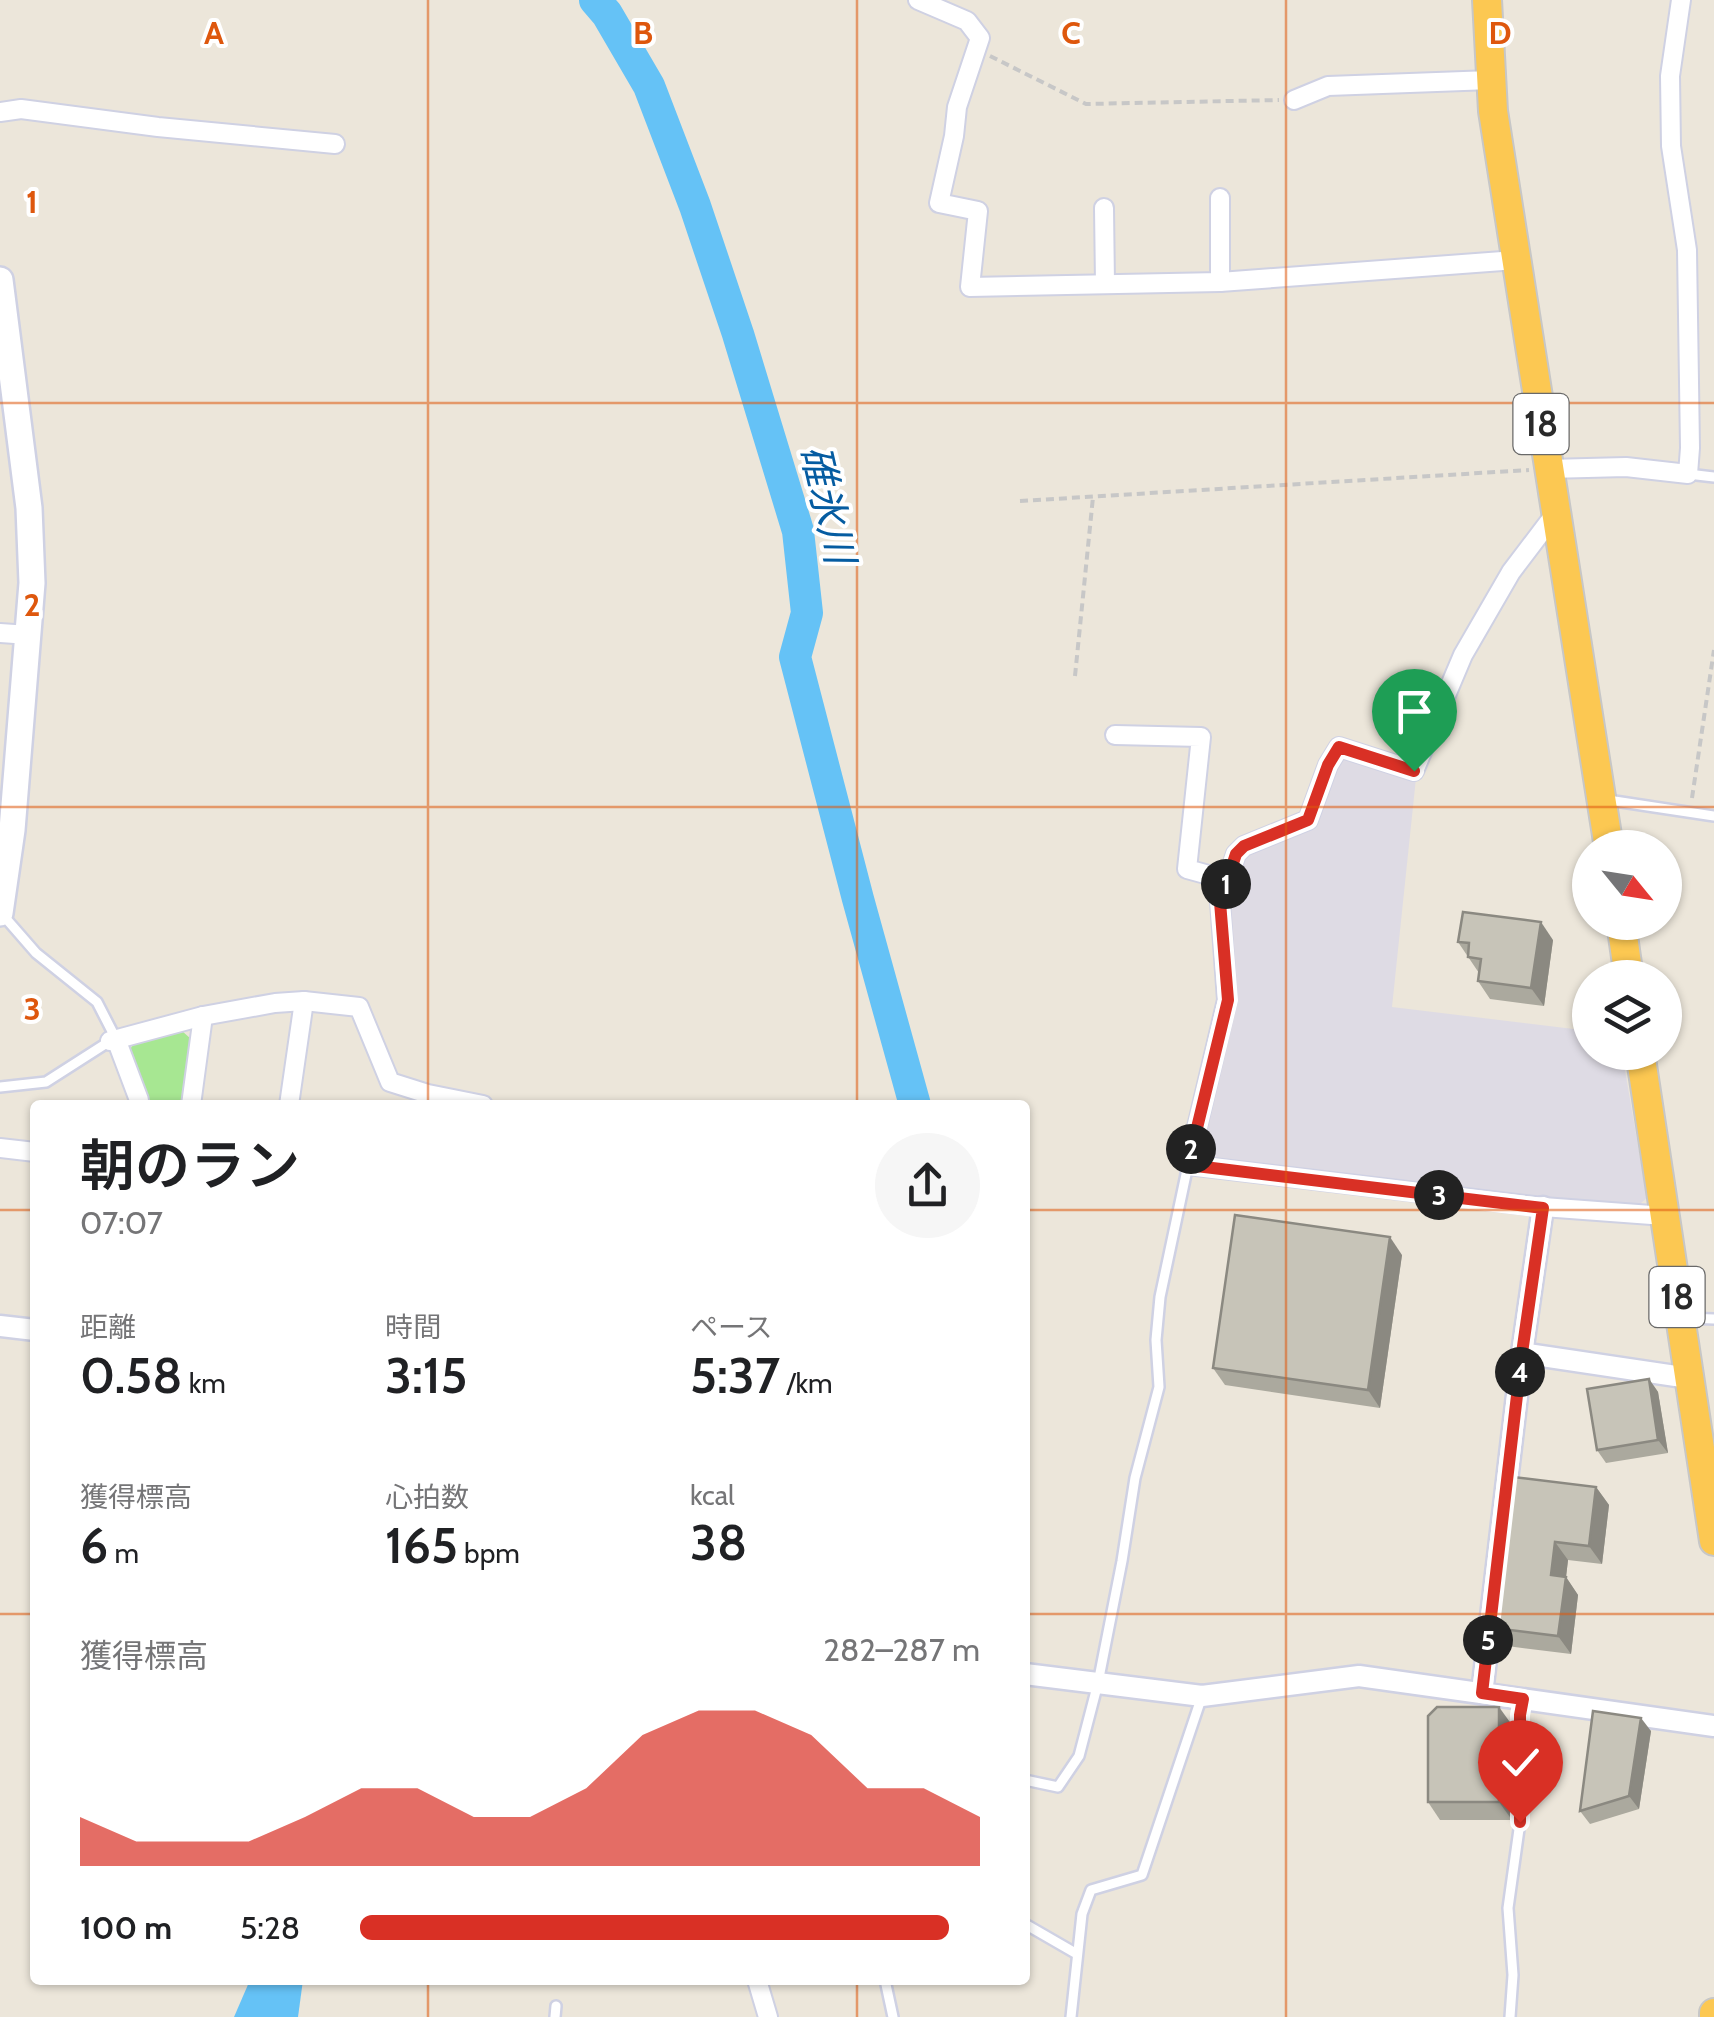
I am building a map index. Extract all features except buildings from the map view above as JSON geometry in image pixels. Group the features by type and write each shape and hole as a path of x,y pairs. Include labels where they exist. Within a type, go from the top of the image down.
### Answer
{"highway":[{"name":"18","path":"1487,0 1492,111 1606,830"},
{"name":"18","path":"1643,1070 1714,1541"}],"main road":[{"path":"0,280 32,543 29,635 12,830 0,913"}],"street":[{"path":"918,0 945,5 967,21 980,38 958,108 939,203 978,211 970,287 1220,282 1516,260"},
{"path":"1548,469 1626,467 1688,474 1688,250 1671,146 1670,94 1681,0"},
{"path":"1294,100 1328,86 1491,80"},
{"path":"0,112 21,109 158,128 335,144"},
{"path":"1220,198 1220,282"},
{"path":"1104,208 1106,284"},
{"path":"1556,514 1511,572 1462,655 1414,771 1339,747 1328,765 1308,820 1244,846 1236,854 1220,902 1228,1000 1188,1165 1543,1208 1665,1216"},
{"path":"0,633 29,635"},
{"path":"1116,735 1201,737 1188,869 1227,880"},
{"path":"139,1100 113,1040 203,1016 304,1000 360,1006 390,1082 427,1100"},
{"path":"290,1100 304,1000"},
{"path":"192,1100 203,1016"},
{"path":"0,1148 30,1151"},
{"path":"1482,1693 1543,1208"},
{"path":"0,1326 30,1329"},
{"path":"1522,1353 1689,1378"},
{"path":"1030,1675 1202,1696 1359,1676 1714,1726"},
{"path":"758,1985 768,2017"}],"lane":[{"path":"1688,474 1714,477"},
{"path":"1601,799 1714,816"},
{"path":"0,913 36,953 97,1002 113,1040 46,1082 0,1087"},
{"path":"1030,1781 1058,1787 1079,1756 1098,1684 1135,1478 1159,1387 1156,1340 1160,1297 1188,1165"},
{"path":"1680,1317 1714,1319"},
{"path":"1071,2017 1082,1914 1091,1890 1142,1875 1202,1696"},
{"path":"1510,2017 1513,1975 1508,1908 1520,1822 1523,1699"},
{"path":"1030,1927 1078,1954"},
{"path":"886,1985 892,2017"}],"path":[{"path":"977,49 1086,104 1294,100"},
{"path":"1020,502 1548,469"},
{"path":"1075,676 1094,497"},
{"path":"1690,812 1714,650"}],"shaded area":[{"path":"1341,756 1416,778 1392,1007 1572,1029 1572,1070 1625,1070 1647,1198 1635,1208 1196,1156 1233,998 1225,910 1245,851 1313,823"}],"green space":[{"path":"182,1031 191,1039 182,1100 147,1100 127,1056 133,1044"}],"water":[{"path":"248,1985 302,1985 298,2017 234,2017"}],"waterway":[{"name":"碓氷川","path":"595,0 649,86 695,206 798,531 807,613 795,657 914,1100"}],"route":[{"path":"1414,771 1339,747 1328,765 1308,820 1244,846 1236,854 1220,902 1228,1000 1188,1165 1543,1208 1482,1693 1523,1699 1520,1822"}]}
